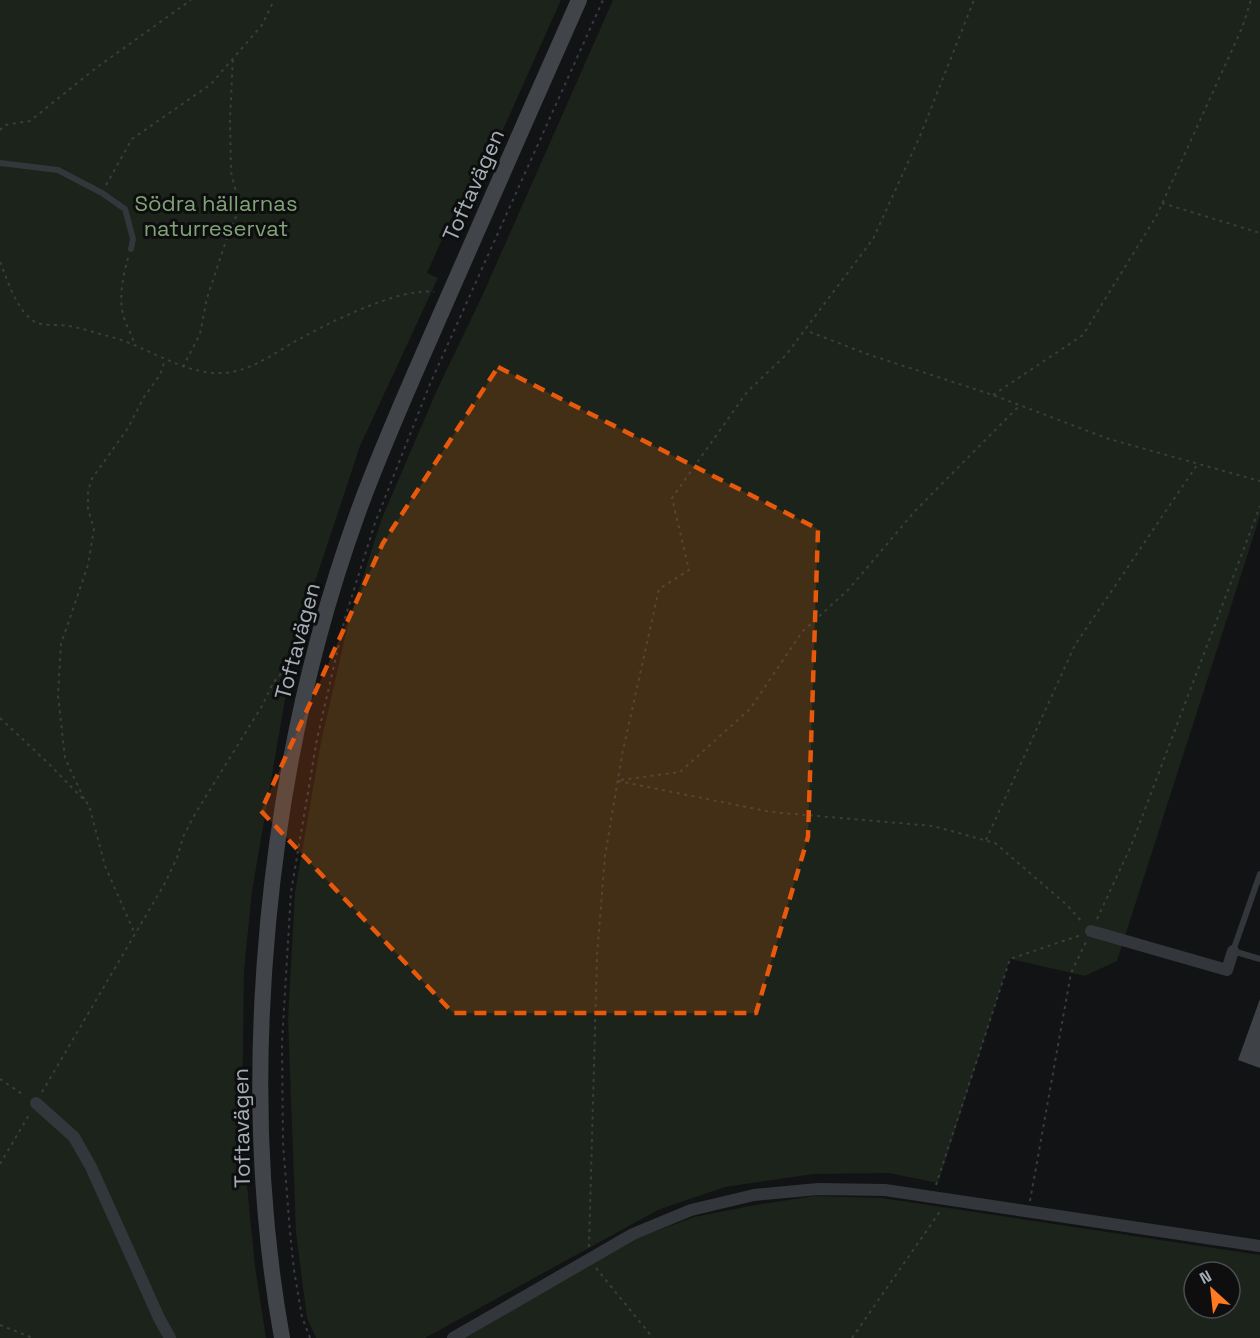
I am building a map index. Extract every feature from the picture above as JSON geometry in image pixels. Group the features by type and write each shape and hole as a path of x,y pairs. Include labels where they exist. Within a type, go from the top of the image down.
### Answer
{"main road":[{"name":"Toftavägen","path":"282,1338 274,1296 265,1193 262,1130 262,1012 268,933 288,780 309,678 323,623 357,517 386,439 579,0"}],"street":[{"path":"1091,932 1227,970 1233,951"},
{"path":"36,1103 74,1137 91,1167 170,1338"},
{"path":"453,1338 633,1234 691,1210 754,1195 818,1189 885,1190 1260,1246"}],"lane":[{"path":"0,163 58,170 102,193 124,209 133,239 131,249"},
{"path":"1260,874 1233,951 1260,960"}],"path":[{"path":"0,130 5,125 30,121 96,68 191,0"},
{"path":"102,193 132,139 211,84 262,24 274,0"},
{"path":"310,1338 302,1317 290,1232 283,1143 282,1042 291,892 317,739 345,618 375,523 430,384 603,0"},
{"path":"653,1338 589,1260 597,956 605,856 640,670 659,589 689,570 672,498 747,392 786,355 873,239 920,136 974,0"},
{"path":"993,395 1083,335 1162,203 1242,28 1251,0"},
{"path":"183,367 200,334 207,298 236,217 237,196 231,172 230,119 233,58"},
{"path":"1162,203 1260,233"},
{"path":"131,249 122,283 122,305 124,319 134,345"},
{"path":"0,262 22,310 38,323 69,326 134,345 183,367 210,372 225,373 254,365 344,317 395,297 427,291 448,295"},
{"path":"810,332 867,354 993,395 1109,439 1260,481"},
{"path":"84,799 65,758 58,695 61,644 88,565 94,529 88,509 88,493 91,480 128,428 144,397 160,375 165,359"},
{"path":"618,781 680,772 750,709 802,632 849,589 915,511 1020,405"},
{"path":"986,840 1075,645 1198,464"},
{"path":"1029,1211 1071,973 1131,846 1260,506"},
{"path":"0,1164 165,883 177,858 183,837 195,814 262,706 273,683 302,649"},
{"path":"0,718 89,805 105,866 135,934"},
{"path":"618,781 771,812 933,826 986,840 995,843 1067,905 1091,932"},
{"path":"932,1197 1010,959 1091,932"},
{"path":"0,1079 36,1103"},
{"path":"852,1338 943,1207"},
{"path":"0,1325 33,1338"}],"highlighted area":[{"path":"498,367 818,529 808,837 756,1013 453,1013 261,811 383,543"}],"green space":[{"name":"Södra hällarnas naturreservat","path":"0,0 561,0 468,208 458,204 427,273 438,278 360,446 314,585 287,688 252,891 244,971 242,1134 255,1266 266,1338 0,1338"},
{"path":"613,0 1260,0 1260,516 1117,961 1085,976 1010,959 938,1183 889,1173 814,1174 725,1187 658,1210 425,1338 316,1338 307,1318 296,1233 288,1020 295,892 321,742 349,620 382,518 437,390 483,294"},
{"path":"814,1196 882,1198 1260,1255 1260,1338 465,1338 632,1240 694,1217"}],"building":[{"path":"1260,999 1260,1068 1238,1060"}]}
